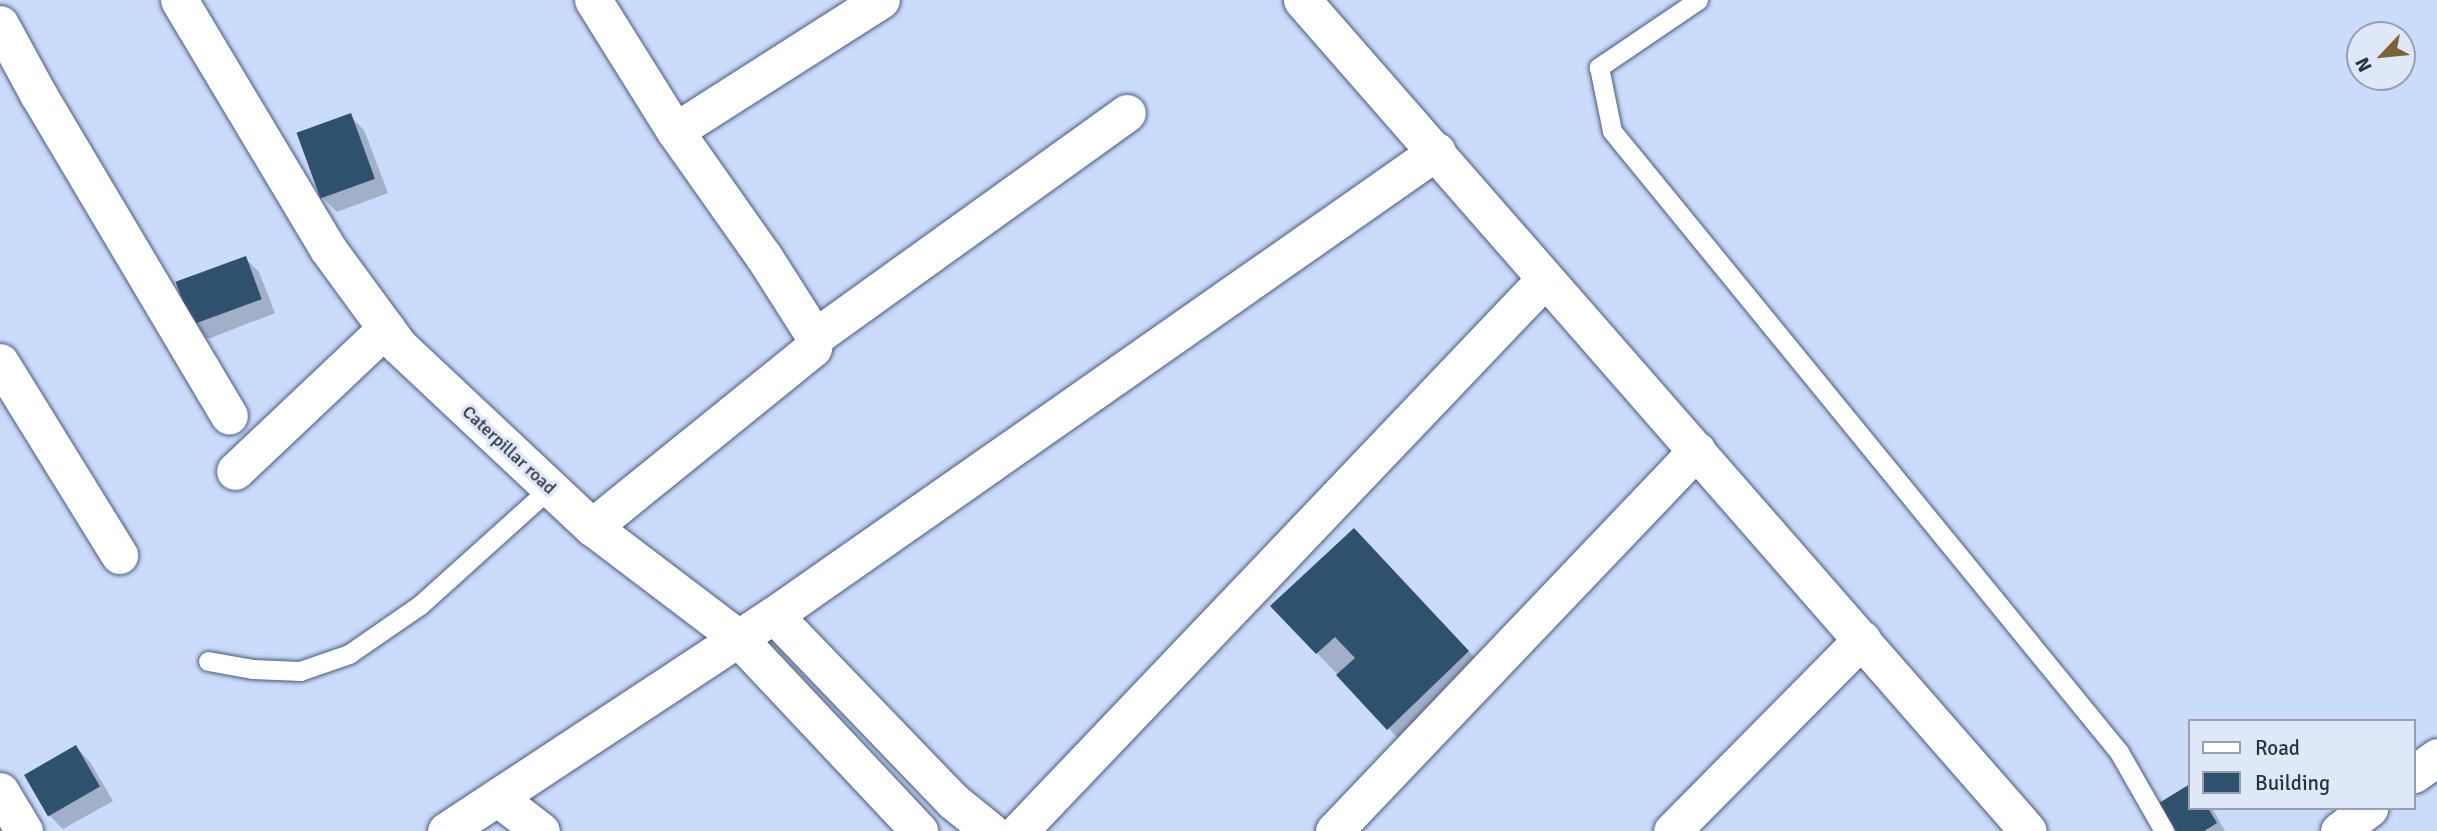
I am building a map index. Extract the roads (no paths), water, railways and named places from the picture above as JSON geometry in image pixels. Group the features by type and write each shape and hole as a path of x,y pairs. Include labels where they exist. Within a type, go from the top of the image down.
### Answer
{"street":[{"name":"Caterpillar road","path":"179,0 328,249 399,346 592,527 738,638 919,831"},
{"path":"592,527 813,348 815,337 764,257 675,131 593,0"},
{"path":"675,131 881,0"},
{"path":"1302,0 1437,151 1545,279 2028,831"},
{"path":"0,24 38,94 229,416"},
{"path":"815,337 1127,113"},
{"path":"446,831 774,615 1437,151"},
{"path":"1019,831 1545,279"},
{"path":"235,471 386,328"},
{"path":"0,362 119,555"},
{"path":"1334,831 1697,450"},
{"path":"774,615 953,801 990,831"},
{"path":"1672,831 1862,639"},
{"path":"2416,773 2437,757"},
{"path":"0,791 24,831"},
{"path":"498,798 541,831"},
{"path":"2339,831 2366,810"}],"lane":[{"path":"1698,0 1599,67 1612,131 2119,752 2165,831"},
{"path":"208,661 253,669 300,671 349,654 420,605 550,488"}]}
